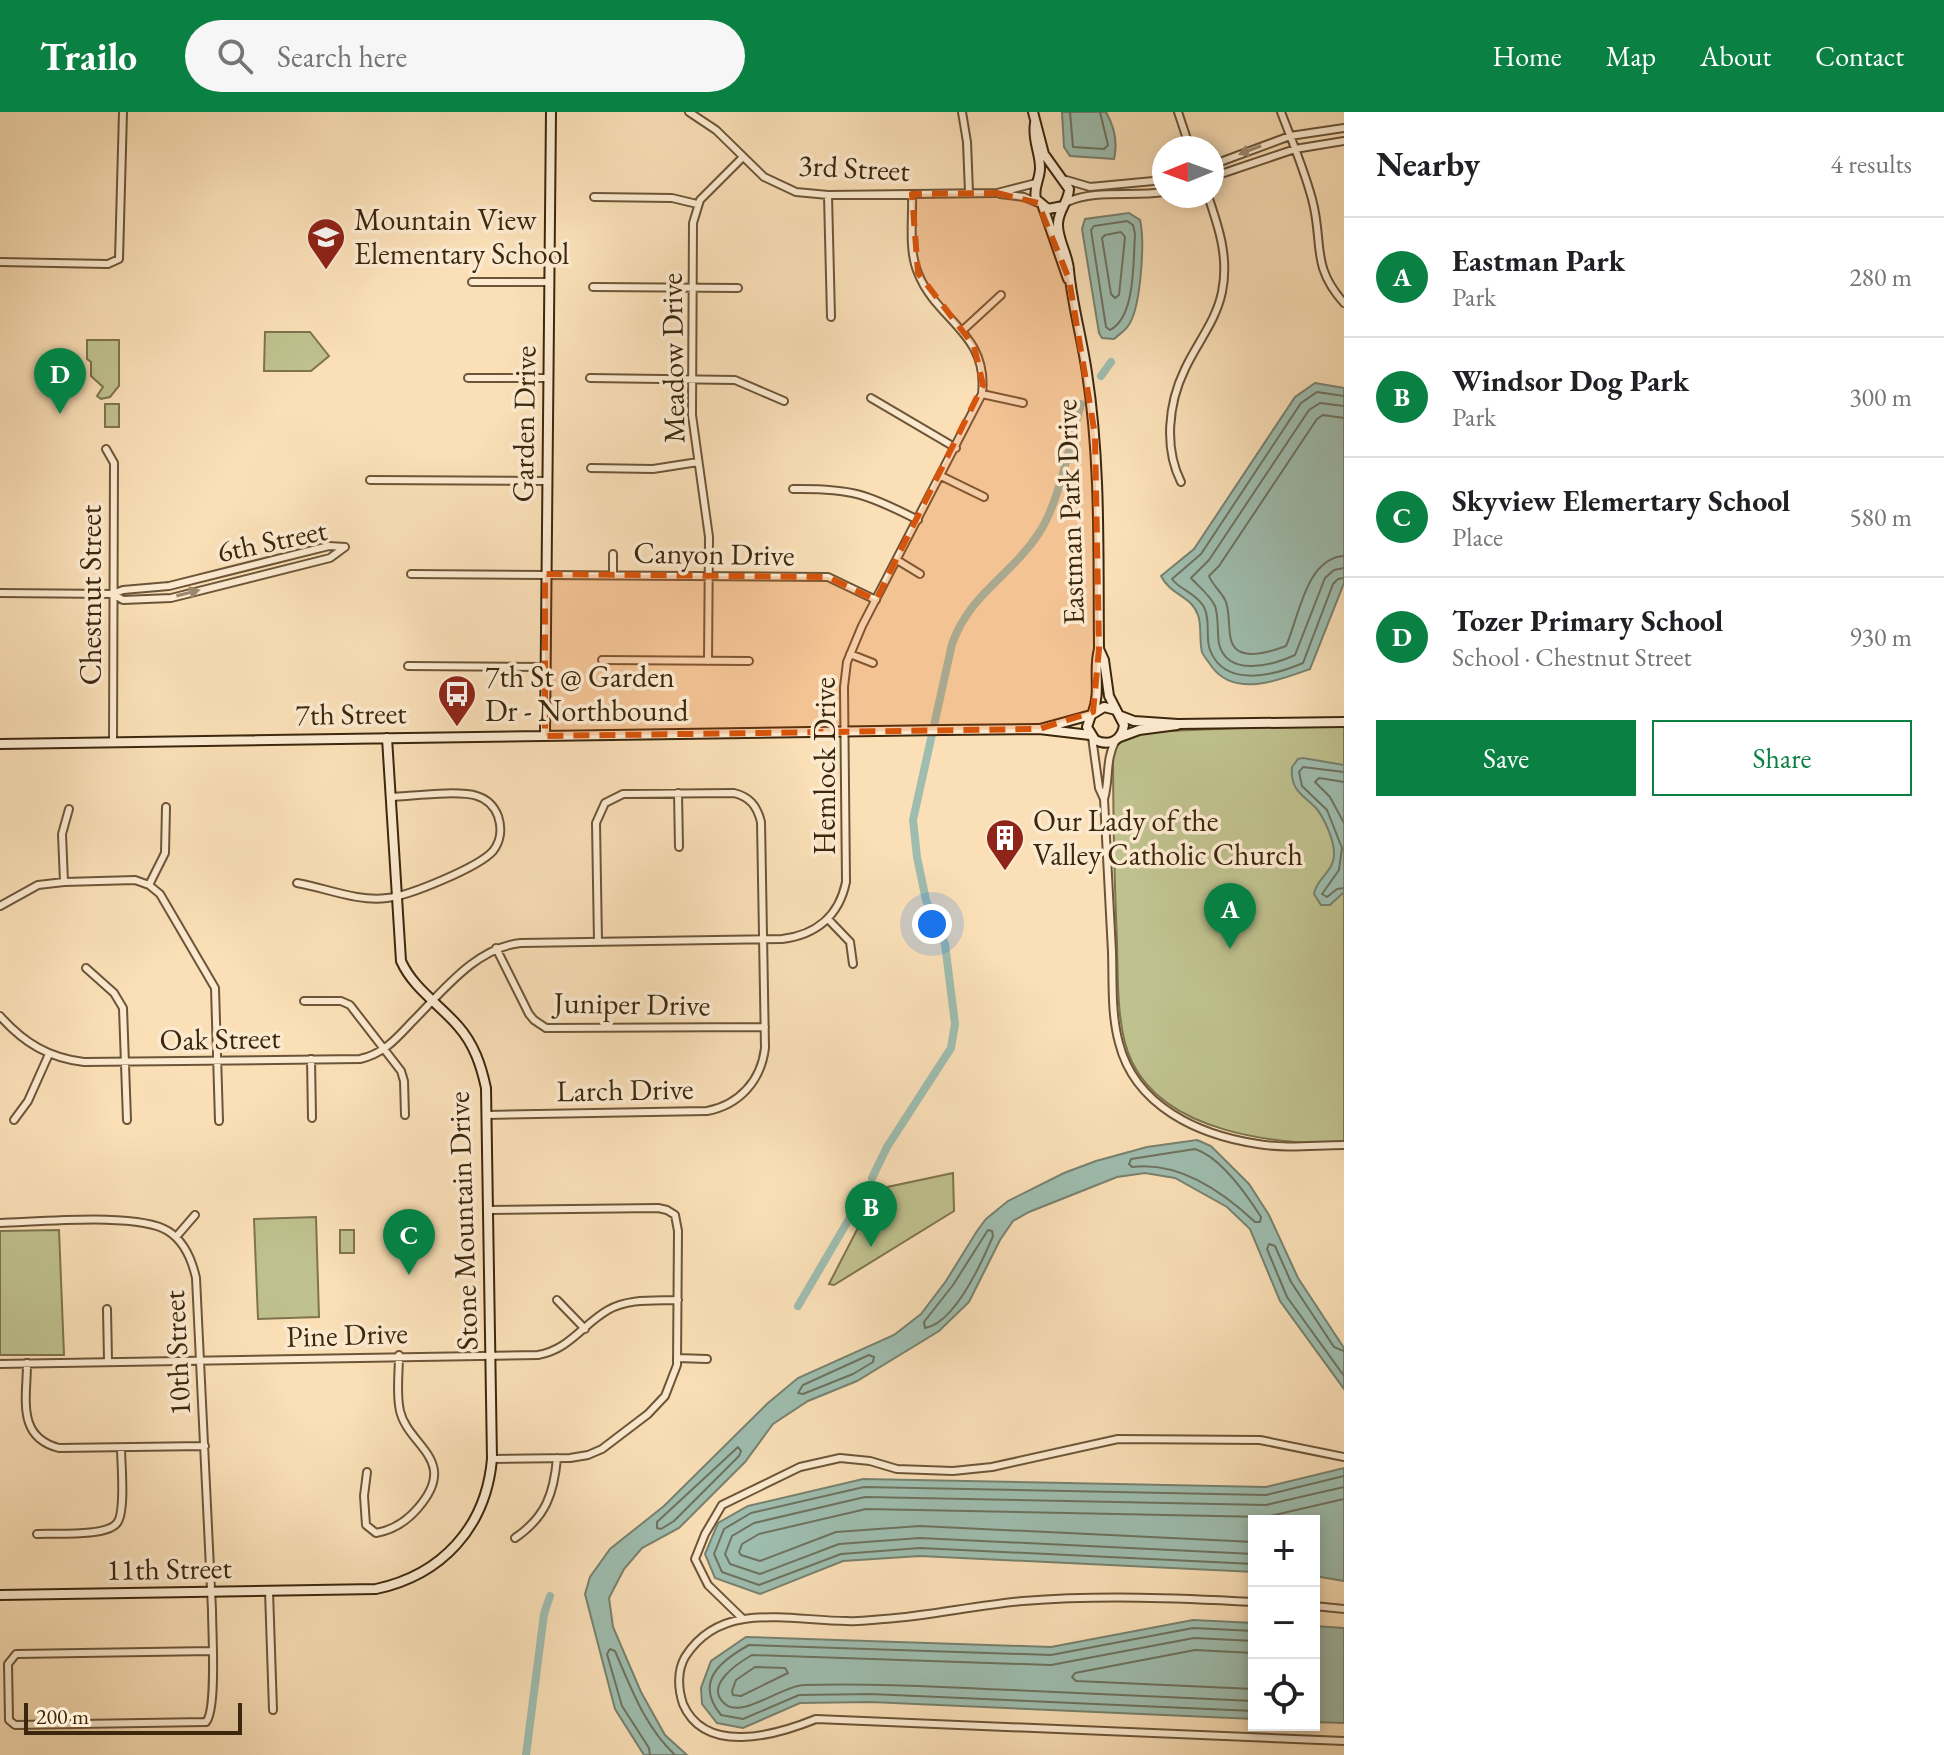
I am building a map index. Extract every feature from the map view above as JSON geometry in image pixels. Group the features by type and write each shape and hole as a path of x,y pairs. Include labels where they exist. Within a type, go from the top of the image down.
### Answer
{"street":[{"path":"0,262 108,264 119,259 123,112"},
{"name":"Garden Drive","path":"545,736 551,112"},
{"path":"962,112 969,193"},
{"path":"1033,112 1044,154 1069,189 1065,203"},
{"path":"1178,112 1186,136"},
{"path":"1281,112 1314,207 1321,266 1328,284 1344,303"},
{"name":"3rd Street","path":"692,113 716,130 764,177 778,185 812,195 997,193 1024,197 1041,205"},
{"path":"1035,122 1033,135 1040,165 1034,194 1041,205 1054,209 1090,196 1152,193"},
{"path":"1224,161 1290,136 1344,128"},
{"path":"1224,173 1295,149 1344,141"},
{"path":"594,197 672,198 697,204 743,157"},
{"path":"1037,182 1047,174 1090,187 1152,181"},
{"name":"3rd Street","path":"997,193 1037,182"},
{"path":"912,194 914,258 924,286 963,330 981,362 982,394 1023,403"},
{"path":"828,195 831,317"},
{"name":"Eastman Park Drive","path":"1065,203 1058,220 1058,231 1069,270 1087,369 1095,435 1099,649 1095,661 1097,697 1092,713"},
{"name":"Meadow Drive","path":"697,204 693,223 691,379 692,415 709,537 708,661"},
{"name":"Eastman Park Drive","path":"1041,205 1050,221 1063,271 1069,279"},
{"path":"1181,482 1171,453 1172,407 1184,371 1214,318 1224,281 1223,246 1212,208"},
{"path":"472,282 549,282"},
{"path":"593,287 738,288"},
{"path":"963,330 1001,295"},
{"path":"468,378 548,378"},
{"path":"590,378 741,381 784,401"},
{"name":"Hemlock Drive","path":"828,919 839,904 846,882 844,687 850,654 982,394"},
{"path":"871,398 956,448"},
{"name":"Chestnut Street","path":"106,449 114,463 113,742"},
{"path":"591,468 660,468 698,462"},
{"path":"941,476 984,497"},
{"path":"370,480 547,481"},
{"path":"793,489 851,491 918,520"},
{"name":"6th Street","path":"0,593 113,594 123,590 165,587 329,546 345,547 330,558 171,598 123,600 113,594"},
{"path":"613,554 613,575"},
{"path":"897,560 920,574"},
{"name":"Canyon Drive","path":"411,574 828,577 876,600"},
{"name":"Eastman Park Drive","path":"1099,649 1104,660 1109,696 1118,713"},
{"path":"850,654 873,663"},
{"path":"602,660 749,661"},
{"path":"408,666 545,667"},
{"path":"1104,799 1087,727 1092,713 1104,707 1143,722 1344,722"},
{"name":"7th Street","path":"1039,729 1092,713"},
{"path":"1118,713 1123,730 1108,761 1104,799 1116,1029 1123,1057 1138,1084 1169,1114 1233,1138 1264,1145 1344,1145"},
{"path":"1091,736 1100,743 1139,730 1169,728 1178,724"},
{"name":"7th Street","path":"0,744 1039,729 1072,731 1091,736"},
{"name":"Stone Mountain Drive","path":"339,1591 391,1586 441,1561 462,1539 479,1512 487,1490 492,1459 487,1115 482,1071 475,1052 458,1027 411,979 401,961 387,738"},
{"path":"598,942 596,823 605,803 618,795 678,793 679,847"},
{"name":"Larch Drive","path":"487,1115 707,1111 720,1108 746,1091 757,1076 764,1058 765,1027 761,822 756,807 747,798 734,793 678,793"},
{"path":"297,883 370,899 396,897 412,893 493,851 501,831 494,807 474,795 391,797"},
{"path":"149,885 165,853 166,807"},
{"path":"64,882 62,834 69,809"},
{"path":"0,906 38,885 64,882 131,880 149,885 165,900 214,983 217,997 219,1121"},
{"path":"434,1002 481,956 496,948 521,943 763,939 801,936 828,919 850,942 853,964"},
{"name":"Juniper Drive","path":"496,948 529,1014 546,1028 765,1027"},
{"path":"86,968 120,1002 124,1017 127,1120"},
{"path":"304,1001 341,1001 350,1005 401,1071 405,1115"},
{"name":"Oak Street","path":"0,1016 29,1043 49,1054 84,1062 360,1059 386,1048 434,1002"},
{"path":"14,1120 28,1101 49,1054"},
{"path":"311,1059 312,1118"},
{"path":"492,1459 578,1457 597,1451 648,1414 669,1390 677,1358 678,1231 675,1215 681,1206"},
{"path":"489,1210 658,1208 675,1215"},
{"path":"0,1223 135,1220 158,1226 176,1237 195,1215"},
{"name":"10th Street","path":"176,1237 194,1270 212,1592 212,1712 209,1720"},
{"path":"557,1300 585,1329"},
{"name":"Pine Drive","path":"0,1364 548,1353 568,1344 606,1311 627,1303 678,1300"},
{"path":"107,1309 108,1361"},
{"path":"367,1472 364,1496 366,1525 376,1533 397,1526 412,1514 426,1498 432,1481 430,1458 401,1416 399,1355"},
{"path":"677,1358 707,1359"},
{"path":"27,1363 27,1417 30,1429 38,1440 59,1448 205,1446"},
{"path":"743,1619 708,1585 695,1559 722,1505 800,1467 840,1458 870,1461 897,1469 953,1471 992,1467 1118,1439 1260,1440 1344,1457"},
{"path":"115,1526 121,1510 121,1448"},
{"path":"515,1538 537,1521 549,1502 557,1458"},
{"path":"115,1526 122,1533"},
{"path":"37,1534 98,1532 115,1526"},
{"path":"269,1591 273,1710"},
{"name":"11th Street","path":"0,1595 339,1591"},
{"path":"1248,1602 1157,1597 1075,1598 876,1620 743,1619 716,1628 695,1640 681,1665 679,1692 689,1718 712,1736 741,1740 783,1732 816,1719 1344,1741"},
{"path":"1320,1607 1344,1609"},
{"path":"212,1651 19,1653 8,1664 4,1694 8,1718 15,1725 199,1723 209,1720 218,1726"},
{"path":"5,1652 11,1658"},
{"path":"5,1729 11,1723"}],"highlighted area":[{"path":"997,193 1038,203 1069,279 1095,435 1099,649 1093,712 1039,729 545,736 545,574 828,577 876,600 983,385 974,346 918,273 912,194"}],"green space":[{"path":"265,332 310,332 329,356 311,371 264,371"},
{"path":"87,340 119,340 119,386 110,397 101,399 97,396 103,387 91,376"},
{"path":"105,404 119,404 119,427 105,427"},
{"path":"1344,727 1344,1144 1256,1137 1196,1119 1170,1105 1148,1086 1132,1062 1123,1035 1118,986 1113,739 1119,733"},
{"path":"953,1173 954,1211 834,1285 829,1284 878,1189"},
{"path":"316,1217 319,1317 258,1319 254,1219"},
{"path":"59,1230 64,1355 0,1355 0,1231"},
{"path":"340,1230 354,1230 354,1253 340,1253"}],"water":[{"path":"1062,112 1106,112 1114,134 1114,159 1070,156 1064,147"},
{"path":"1129,213 1140,220 1141,230 1141,274 1136,305 1125,330 1114,339 1102,338 1082,229 1085,219"},
{"path":"1315,383 1344,388 1344,583 1310,669 1258,684 1233,682 1212,667 1203,654 1195,609 1161,576 1194,549 1295,397"},
{"path":"1303,758 1344,765 1344,892 1330,905 1321,905 1314,894 1333,862 1331,838 1316,808 1298,791 1293,781 1292,767"},
{"path":"1197,1140 1211,1146 1249,1184 1269,1215 1298,1278 1344,1348 1344,1389 1280,1301 1250,1229 1227,1207 1175,1178 1145,1173 1117,1177 1029,1212 1013,1221 969,1302 939,1331 857,1381 808,1401 773,1424 745,1462 679,1528 642,1548 624,1569 609,1598 613,1627 641,1692 665,1735 687,1755 644,1755 615,1709 585,1594 590,1577 610,1549 664,1506 768,1403 798,1378 894,1335 921,1314 986,1219 1008,1201 1096,1161 1147,1147"},
{"path":"1344,1468 1344,1581 1320,1577 1320,1515 1248,1515 1248,1572 920,1556 843,1561 760,1594 715,1578 705,1554 718,1523 748,1506 863,1479 1266,1487"},
{"path":"1193,1620 1248,1623 1248,1719 871,1702 800,1703 743,1728 717,1723 702,1704 701,1688 711,1661 746,1637 1051,1647"},
{"path":"1320,1626 1344,1628 1344,1723 1320,1722"}],"waterway":[{"path":"1101,376 1111,362"},
{"path":"872,1178 887,1147 951,1048 955,1024 945,944 926,900 913,820 952,644 980,597 1028,548 1046,520 1059,488 1081,404"},
{"path":"798,1306 869,1185"},
{"path":"526,1755 544,1614 550,1596"}],"place":[{"name":"Mountain View Elementary School","path":"326,271"},
{"name":"Tozer Primary School","path":"60,414"},
{"name":"7th St @ Garden Dr - Northbound","path":"457,728"},
{"name":"Our Lady of the Valley Catholic Church","path":"1005,872"},
{"name":"Eastman Park","path":"1230,949"},
{"name":"Windsor Dog Park","path":"871,1247"},
{"name":"Skyview Elemertary School","path":"409,1275"}]}
